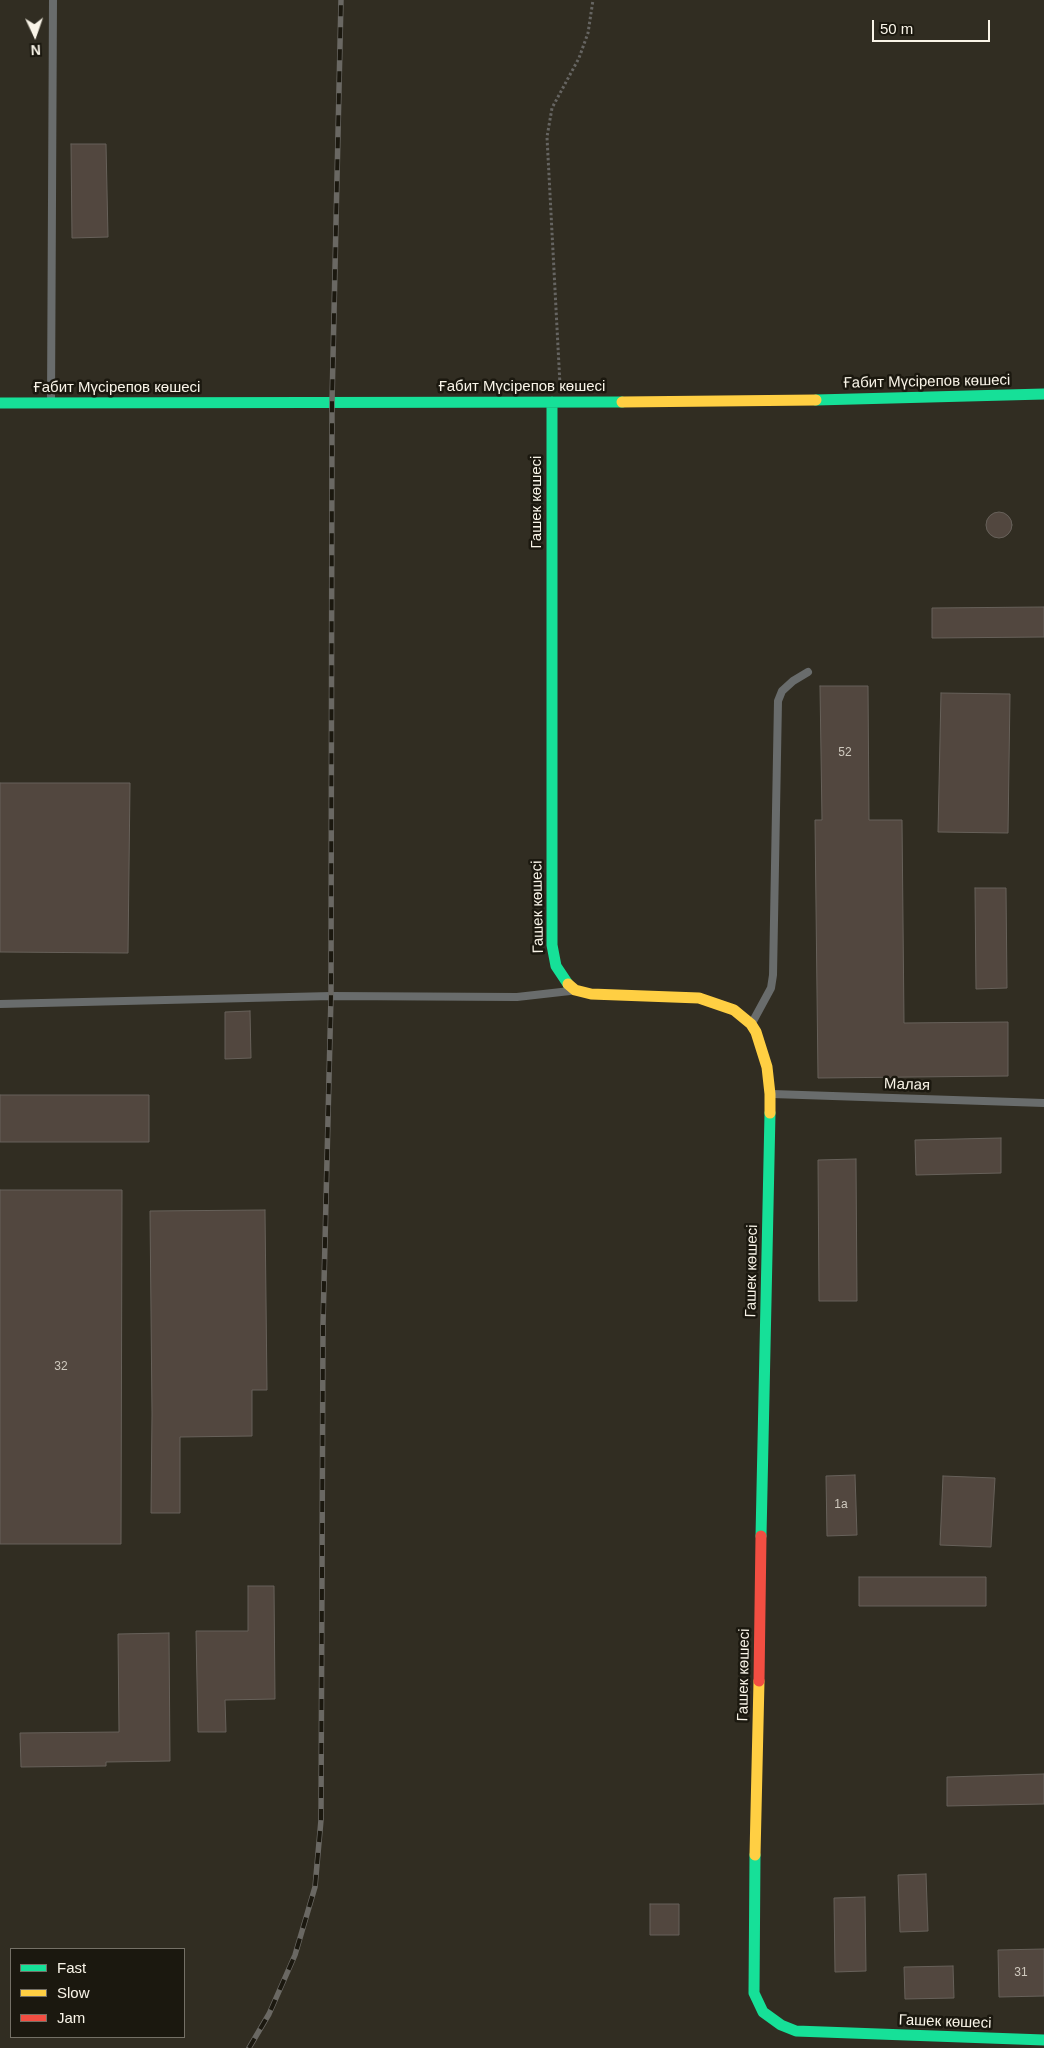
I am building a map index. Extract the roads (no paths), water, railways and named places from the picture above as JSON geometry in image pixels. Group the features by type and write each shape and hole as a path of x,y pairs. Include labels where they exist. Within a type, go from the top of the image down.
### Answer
{"street":[{"name":"Ғабит Мүсірепов көшесі","path":"0,403 726,402 1044,394"},
{"name":"Гашек көшесі","path":"556,402 552,945 556,966 564,980 575,990 591,994 699,998 734,1010 751,1024 763,1048 768,1067 770,1094 754,1993 763,2012 781,2025 796,2031 1044,2040"},
{"path":"850,2034 850,2048"}],"lane":[{"path":"51,403 53,0"},
{"path":"751,1024 771,988 773,975 778,701 782,691 808,672"},
{"path":"0,1004 331,996 517,998 575,990"},
{"name":"Малая","path":"770,1094 1044,1103"}],"railway":[{"path":"249,2048 269,2014 295,1955 315,1887 321,1820 323,1324 331,996 332,402 341,0"}]}
